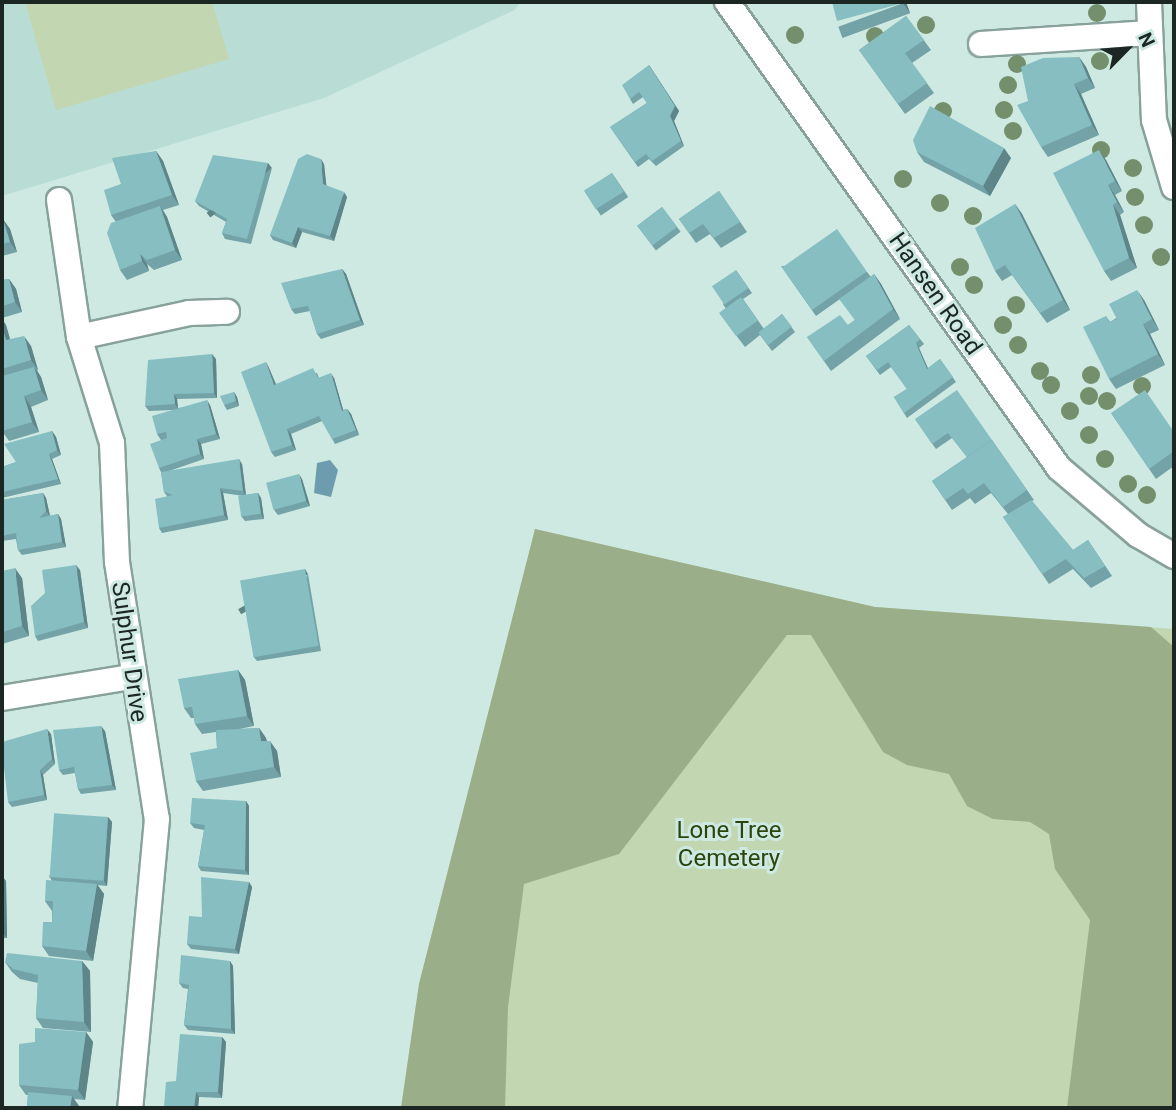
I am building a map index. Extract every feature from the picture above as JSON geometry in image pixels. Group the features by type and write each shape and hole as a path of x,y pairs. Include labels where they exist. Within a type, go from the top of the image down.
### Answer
{"street":[{"name":"Hansen Road","path":"727,2 1059,468 1138,535 1174,556"},
{"path":"1149,2 1154,120 1174,187"},
{"path":"981,44 1150,33"},
{"name":"Sulphur Drive","path":"59,200 79,337 112,443 131,677 157,820 130,1108"},
{"path":"79,337 190,313 227,312"},
{"path":"2,698 131,677"}],"shaded area":[{"path":"2,2 520,2 515,10 324,98 2,196"},
{"path":"535,529 875,607 1151,627 1174,647 1174,1108 1067,1108 1090,920 1055,869 1049,834 1030,822 993,819 967,806 949,774 907,765 883,752 811,635 787,635 619,854 524,884 508,1007 505,1108 401,1108 419,984"}],"green space":[{"path":"25,2 212,2 229,59 56,110"},
{"name":"Lone Tree Cemetery","path":"535,529 875,607 1174,629 1174,1108 401,1108 419,984"}],"water":[{"path":"330,460 338,470 331,497 314,493 317,463"}],"building":[{"path":"832,2 902,2 903,3 837,21"},
{"path":"906,16 924,40 905,53 927,83 898,104 859,50"},
{"path":"1079,57 1088,78 1074,84 1092,125 1041,147 1017,105 1028,101 1021,67 1043,58"},
{"path":"649,65 675,106 670,116 681,141 652,161 646,154 635,162 610,127 647,103 639,92 630,99 622,85"},
{"path":"930,106 1004,148 983,186 917,152 913,140"},
{"path":"1099,150 1115,181 1108,185 1117,202 1113,205 1129,258 1104,271 1053,173"},
{"path":"156,151 172,195 111,215 104,190 121,184 112,158"},
{"path":"307,154 321,159 323,184 344,192 330,236 298,227 292,243 270,235 298,159"},
{"path":"213,155 268,163 247,239 222,233 227,219 195,201"},
{"path":"612,173 624,192 596,209 584,190"},
{"path":"719,191 740,222 714,238 703,224 689,233 679,219"},
{"path":"1015,204 1063,300 1040,313 1005,265 995,271 975,228"},
{"path":"160,206 175,250 147,260 140,254 142,261 120,270 107,233 111,223"},
{"path":"662,207 677,227 652,246 637,226"},
{"path":"2,219 10,242 2,244"},
{"path":"837,229 867,272 812,310 782,267"},
{"path":"342,269 360,320 317,334 308,306 291,309 281,283"},
{"path":"736,270 748,288 724,304 712,286"},
{"path":"874,274 893,309 824,361 807,337 840,315 848,325 855,320 839,299"},
{"path":"9,279 15,302 2,306 2,280"},
{"path":"1137,290 1152,319 1143,324 1158,354 1109,379 1083,327 1106,316 1109,322 1117,319 1109,304"},
{"path":"741,297 758,320 736,336 719,313"},
{"path":"782,314 792,327 768,345 758,332"},
{"path":"909,325 920,339 916,343 927,369 940,359 953,377 904,413 894,397 907,389 888,362 877,370 866,356"},
{"path":"2,326 6,340 24,336 31,360 2,369"},
{"path":"212,354 214,393 174,394 175,404 145,406 148,360"},
{"path":"266,362 274,385 313,368 318,378 331,373 342,411 347,409 356,430 332,439 319,416 287,429 292,445 271,452 241,372"},
{"path":"34,367 41,390 24,396 32,422 2,431 2,376"},
{"path":"957,390 992,440 967,457 948,433 932,444 915,419"},
{"path":"1145,390 1174,432 1174,451 1149,469 1111,413"},
{"path":"234,392 236,401 224,405 220,396"},
{"path":"207,400 216,434 197,439 200,454 159,468 150,444 167,438 166,432 157,434 152,416"},
{"path":"52,431 57,450 49,454 58,479 2,492 2,467 16,462 4,444"},
{"path":"992,440 1027,490 1003,507 984,483 968,494 963,488 945,500 932,481"},
{"path":"239,459 243,491 220,488 224,515 159,528 155,499 173,495 164,492 161,472"},
{"path":"299,474 306,501 273,510 266,483"},
{"path":"43,493 46,511 39,518 58,514 62,542 18,550 16,533 2,536 2,500"},
{"path":"258,493 261,514 241,517 238,496"},
{"path":"1031,500 1073,550 1088,540 1105,566 1084,578 1066,559 1042,574 1003,517"},
{"path":"76,565 84,622 35,636 31,606 45,593 42,570"},
{"path":"15,568 22,626 2,632 2,571"},
{"path":"305,569 319,646 254,657 240,580"},
{"path":"238,670 247,716 195,724 192,707 184,708 178,679"},
{"path":"101,726 112,785 78,789 74,767 59,770 53,730"},
{"path":"259,728 261,741 270,741 274,767 196,781 190,753 217,748 216,730"},
{"path":"47,729 52,759 40,770 44,795 8,802 2,742"},
{"path":"192,798 246,801 245,870 198,866 205,825 190,823"},
{"path":"54,813 108,817 104,881 50,877"},
{"path":"201,877 249,882 235,949 187,944 189,916 202,917"},
{"path":"46,880 97,884 86,951 42,946 43,922 52,922 53,901 45,901"},
{"path":"7,953 82,961 84,1022 36,1018 38,975 13,969 5,962"},
{"path":"181,955 230,961 231,1029 184,1025 189,985 179,983"},
{"path":"35,1028 86,1032 78,1090 19,1085 19,1044 35,1042"},
{"path":"180,1034 222,1037 218,1092 196,1092 194,1108 164,1107 166,1082 176,1081"},
{"path":"28,1092 72,1096 70,1108 27,1108"}]}
